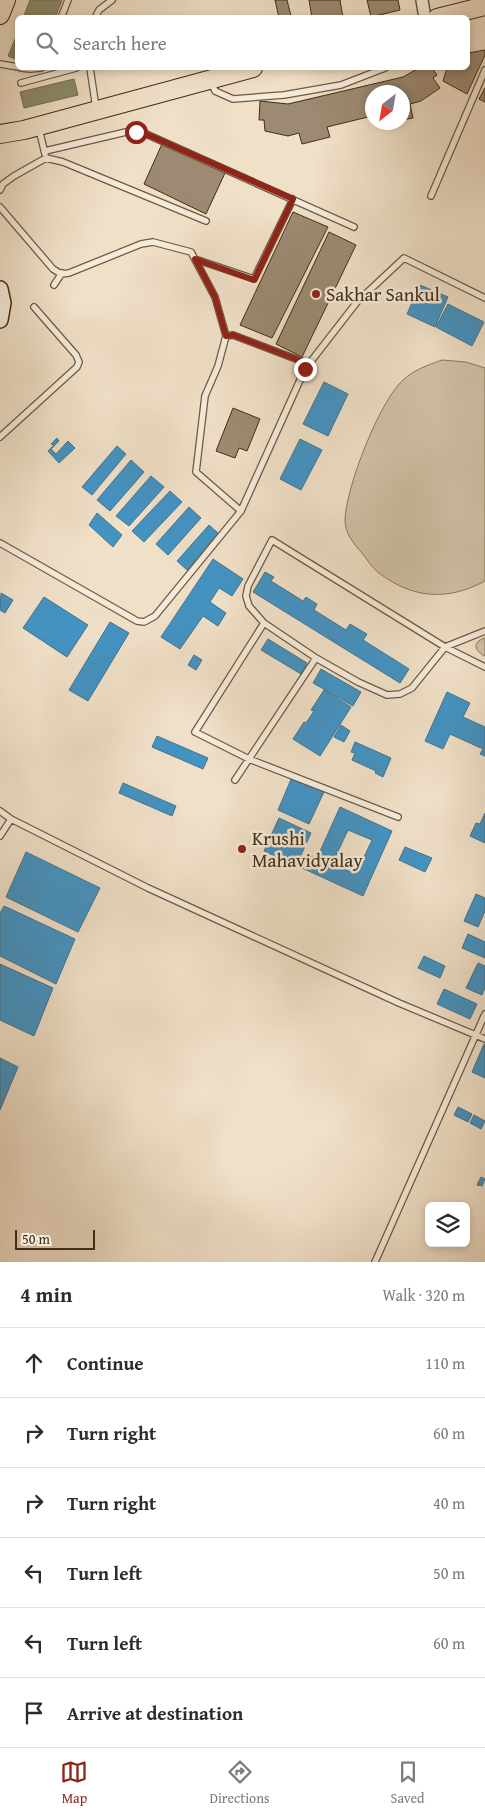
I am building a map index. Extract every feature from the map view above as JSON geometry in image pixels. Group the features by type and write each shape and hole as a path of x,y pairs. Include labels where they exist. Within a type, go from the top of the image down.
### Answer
{"main road":[{"path":"0,15 6,0"},
{"path":"449,15 485,6"},
{"path":"0,134 38,126 245,70"},
{"path":"0,289 3,303 0,320"}],"street":[{"path":"422,0 424,15"}],"lane":[{"path":"62,15 68,0"},
{"path":"96,15 98,10 112,0"},
{"path":"0,64 15,66"},
{"path":"21,82 68,70"},
{"path":"90,70 97,110"},
{"path":"210,79 216,92 233,99 284,96 341,85 380,70"},
{"path":"431,196 485,70"},
{"path":"38,126 46,158"},
{"path":"45,152 126,132 146,134 354,227"},
{"path":"0,190 3,184 14,176 46,158 63,162 206,221"},
{"path":"195,259 254,280 293,199"},
{"path":"0,207 53,269 62,274 69,273 142,244 153,242 191,252 215,297 226,336 218,366 206,396 196,472 241,511"},
{"path":"0,543 137,621 144,622 155,616 241,511 305,369 357,302 404,258 485,298"},
{"path":"54,285 62,274"},
{"path":"0,437 75,370 78,362 76,355 34,307"},
{"path":"226,336 233,335 309,364"},
{"path":"485,631 446,647 412,688 400,694 387,694 358,682 316,658 264,623 249,606 246,596 248,586 272,540 446,647 485,667"},
{"path":"264,623 195,732 248,759 398,817"},
{"path":"235,780 316,658"},
{"path":"0,812 157,892 400,1003 485,1039"},
{"path":"0,836 11,819"},
{"path":"375,1262 485,1014"}],"shaded area":[{"path":"442,360 466,362 485,368 485,581 458,592 431,594 405,588 376,571 350,538 345,520 357,467 374,426 393,392 406,377 421,368"},
{"path":"485,638 485,656 479,652 476,644"}],"building: Schools":[{"path":"420,285 448,297 435,327 407,314"},
{"path":"448,304 484,322 472,346 436,327"},
{"path":"324,382 348,394 328,436 303,424"},
{"path":"57,438 59,441 51,449 56,454 68,441 75,448 59,463 48,451 54,445 51,444"},
{"path":"300,439 322,450 301,490 280,479"},
{"path":"117,446 126,454 92,495 82,487"},
{"path":"131,460 144,472 110,511 97,500"},
{"path":"151,476 164,487 129,526 116,516"},
{"path":"170,491 182,502 144,542 132,531"},
{"path":"189,507 201,518 168,555 156,544"},
{"path":"97,513 122,535 113,547 89,525"},
{"path":"209,525 219,534 187,570 177,561"},
{"path":"213,559 243,579 232,596 219,588 210,602 226,613 218,626 203,616 180,649 161,637"},
{"path":"265,572 274,577 271,581 303,601 306,597 317,604 314,610 346,630 350,624 367,634 363,640 409,669 400,683 253,592"},
{"path":"1,593 13,600 5,613 0,610"},
{"path":"44,597 88,625 67,657 23,628"},
{"path":"110,622 129,633 88,701 69,690"},
{"path":"268,639 307,663 301,674 261,650"},
{"path":"194,655 202,660 196,670 188,665"},
{"path":"321,669 361,692 353,706 313,683"},
{"path":"324,690 351,707 320,756 293,739 314,711 311,710"},
{"path":"447,692 470,703 463,717 485,727 485,756 480,754 483,749 450,734 443,749 425,741"},
{"path":"341,725 350,731 344,742 334,737"},
{"path":"157,736 208,758 203,769 152,747"},
{"path":"355,742 391,758 383,777 375,773 376,771 352,760 355,753 351,752"},
{"path":"292,777 324,792 309,824 278,810"},
{"path":"123,783 176,806 172,816 119,793"},
{"path":"340,807 392,831 363,896 302,868 309,855 317,858","holes":["348,830 372,840 356,874 332,864"]},
{"path":"485,813 485,843 470,836 476,823 480,824"},
{"path":"279,818 311,833 296,866 264,851"},
{"path":"405,847 432,858 425,872 399,860"},
{"path":"26,852 100,888 78,932 6,897"},
{"path":"476,894 485,898 485,911 478,927 464,921"},
{"path":"4,906 75,939 56,984 0,956 0,913"},
{"path":"468,934 485,942 485,958 462,948"},
{"path":"424,956 445,966 440,978 418,968"},
{"path":"478,963 485,966 485,988 482,995 466,988"},
{"path":"0,964 53,988 34,1036 0,1020"},
{"path":"444,989 477,1004 470,1019 437,1004"},
{"path":"485,1044 485,1078 472,1072"},
{"path":"0,1058 18,1067 0,1110"},
{"path":"458,1107 472,1114 468,1122 454,1115"},
{"path":"474,1115 485,1121 481,1129 470,1123"},
{"path":"481,1177 485,1179 482,1186 477,1185"}],"building: Industry":[{"path":"30,0 62,0 56,15 24,15"},
{"path":"15,39 15,59 8,56"},
{"path":"74,79 78,95 24,108 20,92"}],"building: Other":[{"path":"275,0 287,0 291,15 278,15"},
{"path":"309,0 340,0 342,15 312,15"},
{"path":"367,0 398,0 400,10 371,15"},
{"path":"485,50 485,55 467,94 443,81 446,70 470,70 470,53"},
{"path":"415,70 433,70 437,75 433,78 440,88 421,101 410,104 410,85 369,85 403,77"},
{"path":"365,86 365,118 327,127 330,137 302,144 299,133 288,136 265,131 264,120 259,120 260,101 288,104"},
{"path":"485,88 485,102 479,99"},
{"path":"410,104 413,118 410,119"},
{"path":"162,144 225,173 206,214 144,184"},
{"path":"293,212 328,227 272,338 240,325"},
{"name":"Sakhar Sankul","path":"329,232 356,245 302,357 276,344"},
{"path":"233,408 260,419 247,451 239,448 235,458 216,451"}],"place":[{"name":"Sakhar Sankul","path":"316,294"},
{"name":"Krushi Mahavidyalay","path":"242,849"}],"route":[{"path":"136,132 146,134 293,199 254,280 195,259 215,297 226,336 233,335 309,364 305,369"}]}
